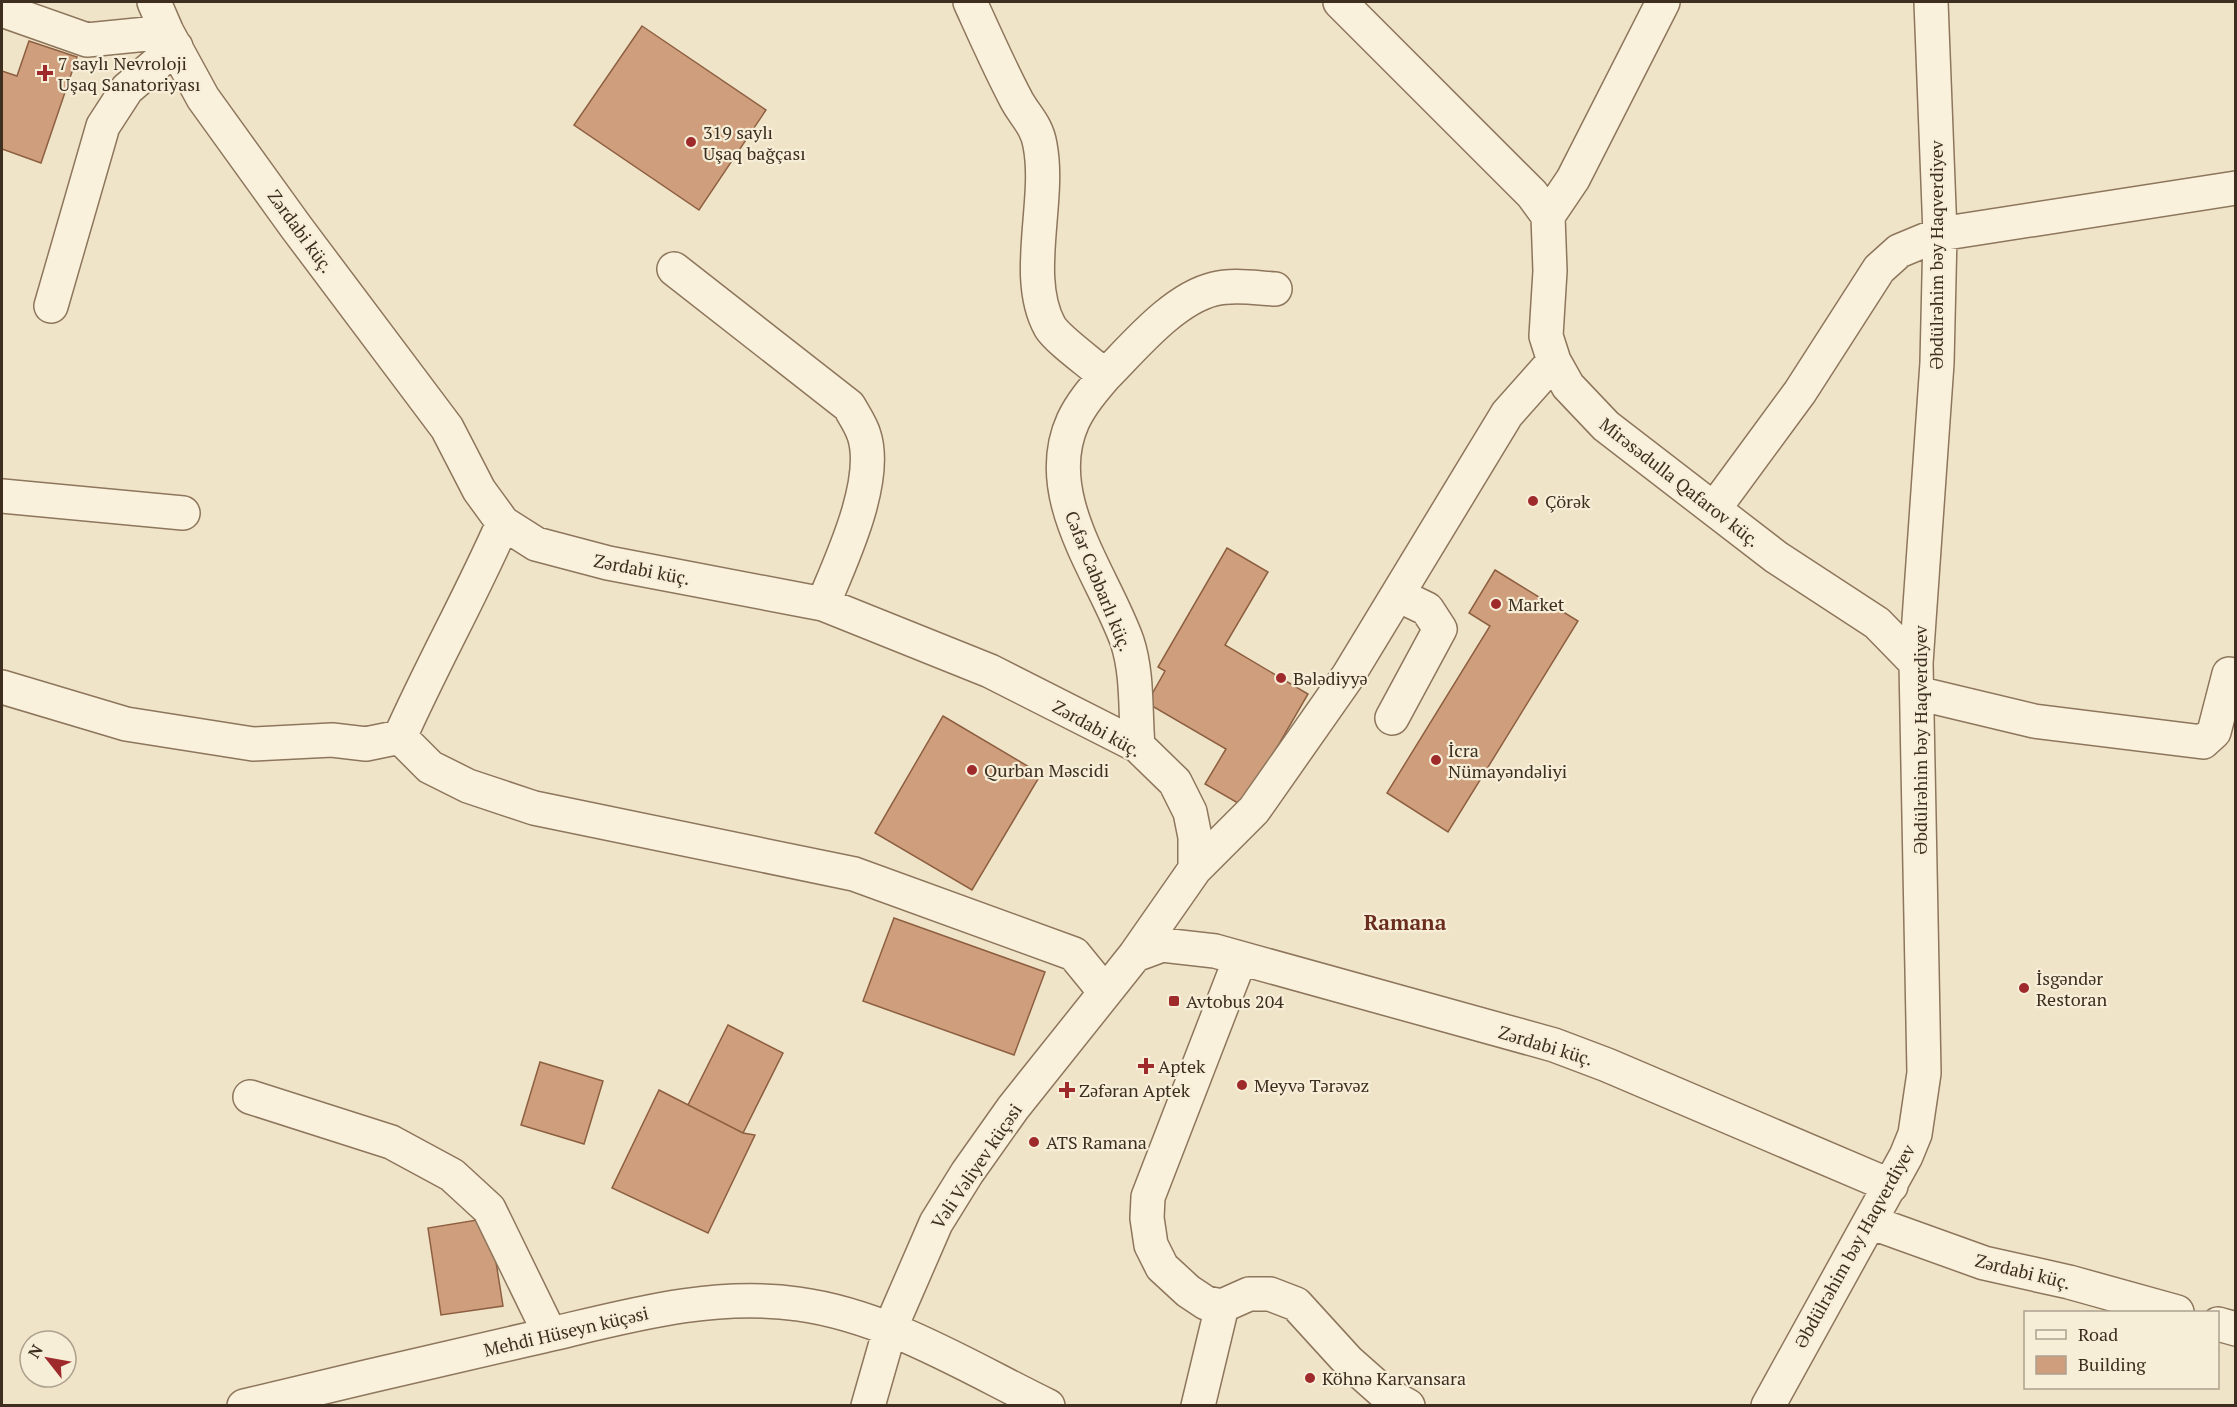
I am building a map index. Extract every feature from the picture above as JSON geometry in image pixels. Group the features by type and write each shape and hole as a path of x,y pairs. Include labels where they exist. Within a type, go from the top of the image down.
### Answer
{"street":[{"name":"Zərdabi küç.","path":"154,2 204,98 296,227 447,428 479,490 503,523 536,544 608,563 823,604 990,671 1138,746 1175,782 1190,812 1195,837 1195,869"},
{"path":"970,2 1018,104 1034,124 1040,144 1043,168 1038,271 1042,308 1051,329 1105,376"},
{"path":"1340,2 1532,194 1548,216 1573,179 1663,2"},
{"name":"Əbdülrəhim bəy Haqverdiyev","path":"1768,1406 1891,1186 1915,1134 1924,1073 1916,678 1937,363 1940,234 1931,2"},
{"path":"2,10 87,40 172,39"},
{"path":"51,306 103,126 127,89 172,39"},
{"path":"1714,508 1800,392 1879,269 1899,251 1940,234 2235,188"},
{"name":"Mirəsədulla Qafarov küç.","path":"1548,216 1550,260 1546,336 1554,361 1568,386 1606,426 1776,557 1877,623 1916,678"},
{"path":"674,269 849,406 864,435 868,463 855,526 823,604"},
{"name":"Cəfər Cabbarlı küç.","path":"1138,746 1135,684 1127,643 1068,513 1064,458 1072,422 1087,397 1105,376 1151,329 1181,305 1213,289 1275,289"},
{"path":"1135,955 1195,869 1254,810 1348,676 1507,414 1554,361"},
{"path":"2,496 183,513"},
{"path":"399,737 475,586 503,523"},
{"path":"1392,718 1440,629 1427,609 1398,596"},
{"path":"1916,678 2034,721 2203,742 2214,732 2229,674"},
{"path":"2,687 126,724 253,744 332,740 366,744 399,737"},
{"path":"399,737 430,767 468,786 534,808 865,878 1074,954 1105,992"},
{"name":"Zərdabi küç.","path":"1135,955 1162,945 1188,946 1240,958 1554,1045 1891,1186"},
{"name":"Vəli Vəliyev küçəsi","path":"868,1406 890,1329 936,1223 967,1173 1013,1108 1135,955"},
{"path":"1240,958 1149,1197 1147,1218 1151,1245 1162,1267 1206,1303 1222,1306 1249,1294 1270,1294 1296,1304 1348,1361 1383,1392 1408,1406"},
{"path":"250,1097 391,1142 452,1175 489,1209 550,1334"},
{"name":"Zərdabi küç.","path":"1870,1222 1984,1263 2069,1282 2173,1311"},
{"name":"Mehdi Hüseyn küçəsi","path":"244,1406 622,1317 728,1300 798,1304 858,1317 890,1329 1048,1406"},
{"path":"1198,1406 1222,1306"},
{"path":"2219,1325 2235,1329"}],"building":[{"path":"642,26 766,110 699,210 574,125"},
{"path":"29,41 77,57 41,163 2,149 2,71 17,76"},
{"path":"1227,548 1268,572 1225,645 1308,694 1243,806 1205,784 1226,749 1147,703 1165,671 1158,667"},
{"path":"1495,570 1578,621 1448,832 1387,793 1490,626 1469,613"},
{"path":"943,716 1041,774 972,890 875,833"},
{"path":"894,918 1045,972 1014,1055 863,1001"},
{"path":"728,1025 783,1053 743,1133 688,1105"},
{"path":"540,1062 603,1081 584,1144 521,1125"},
{"path":"659,1090 743,1133 755,1135 708,1233 612,1188"},
{"path":"489,1218 503,1306 441,1315 428,1228"}],"place":[{"name":"7 saylı Nevroloji Uşaq Sanatoriyası","path":"45,73"},
{"name":"319 saylı Uşaq bağçası","path":"691,142"},
{"name":"Çörək","path":"1533,501"},
{"name":"Market","path":"1496,604"},
{"name":"Bələdiyyə","path":"1281,678"},
{"name":"İcra Nümayəndəliyi","path":"1436,760"},
{"name":"Qurban Məscidi","path":"972,770"},
{"name":"İsgəndər Restoran","path":"2024,988"},
{"name":"Avtobus 204","path":"1174,1001"},
{"name":"Aptek","path":"1146,1066"},
{"name":"Meyvə Tərəvəz","path":"1242,1085"},
{"name":"Zəfəran Aptek","path":"1067,1090"},
{"name":"ATS Ramana","path":"1034,1142"},
{"name":"Köhnə Karvansara","path":"1310,1378"}],"district":[{"name":"Ramana","path":"1405,922"}]}
